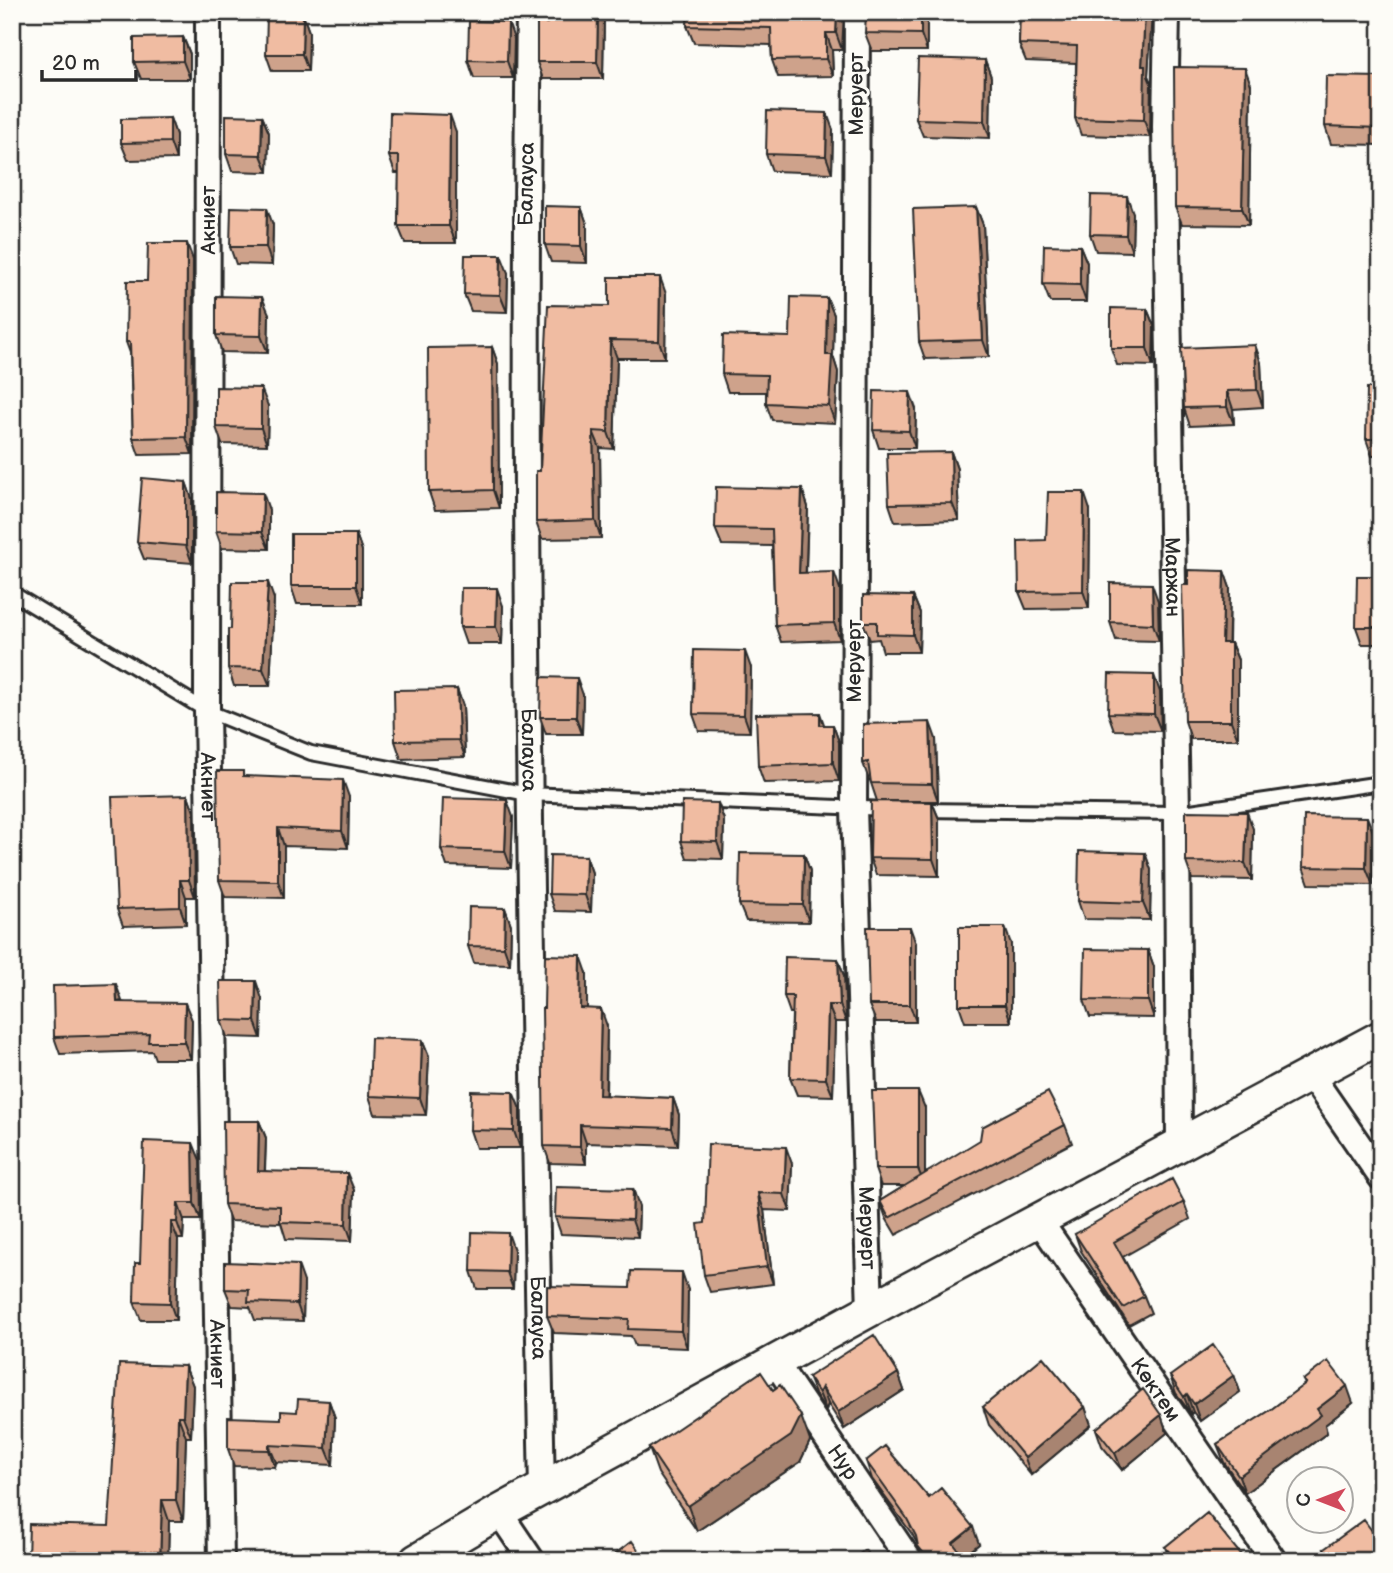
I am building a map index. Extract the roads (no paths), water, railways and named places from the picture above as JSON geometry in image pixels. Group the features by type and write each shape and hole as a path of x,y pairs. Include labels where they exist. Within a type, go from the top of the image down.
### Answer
{"street":[{"name":"Акниет","path":"208,12 207,711 220,1561"},
{"name":"Балауса","path":"529,12 525,264 528,794 542,1490"},
{"name":"Меруерт","path":"856,12 854,809 870,1310"},
{"name":"Маржан","path":"1167,12 1165,141 1177,813 1179,1144"},
{"path":"416,1561 499,1511 1381,1037"},
{"path":"1310,1074 1381,1177"},
{"name":"Көктем","path":"1039,1220 1274,1561"},
{"name":"Нур","path":"775,1362 910,1561"},
{"path":"499,1511 532,1561"}],"lane":[{"path":"12,593 207,711 311,753 528,794 854,809 1177,813 1381,783"}]}
